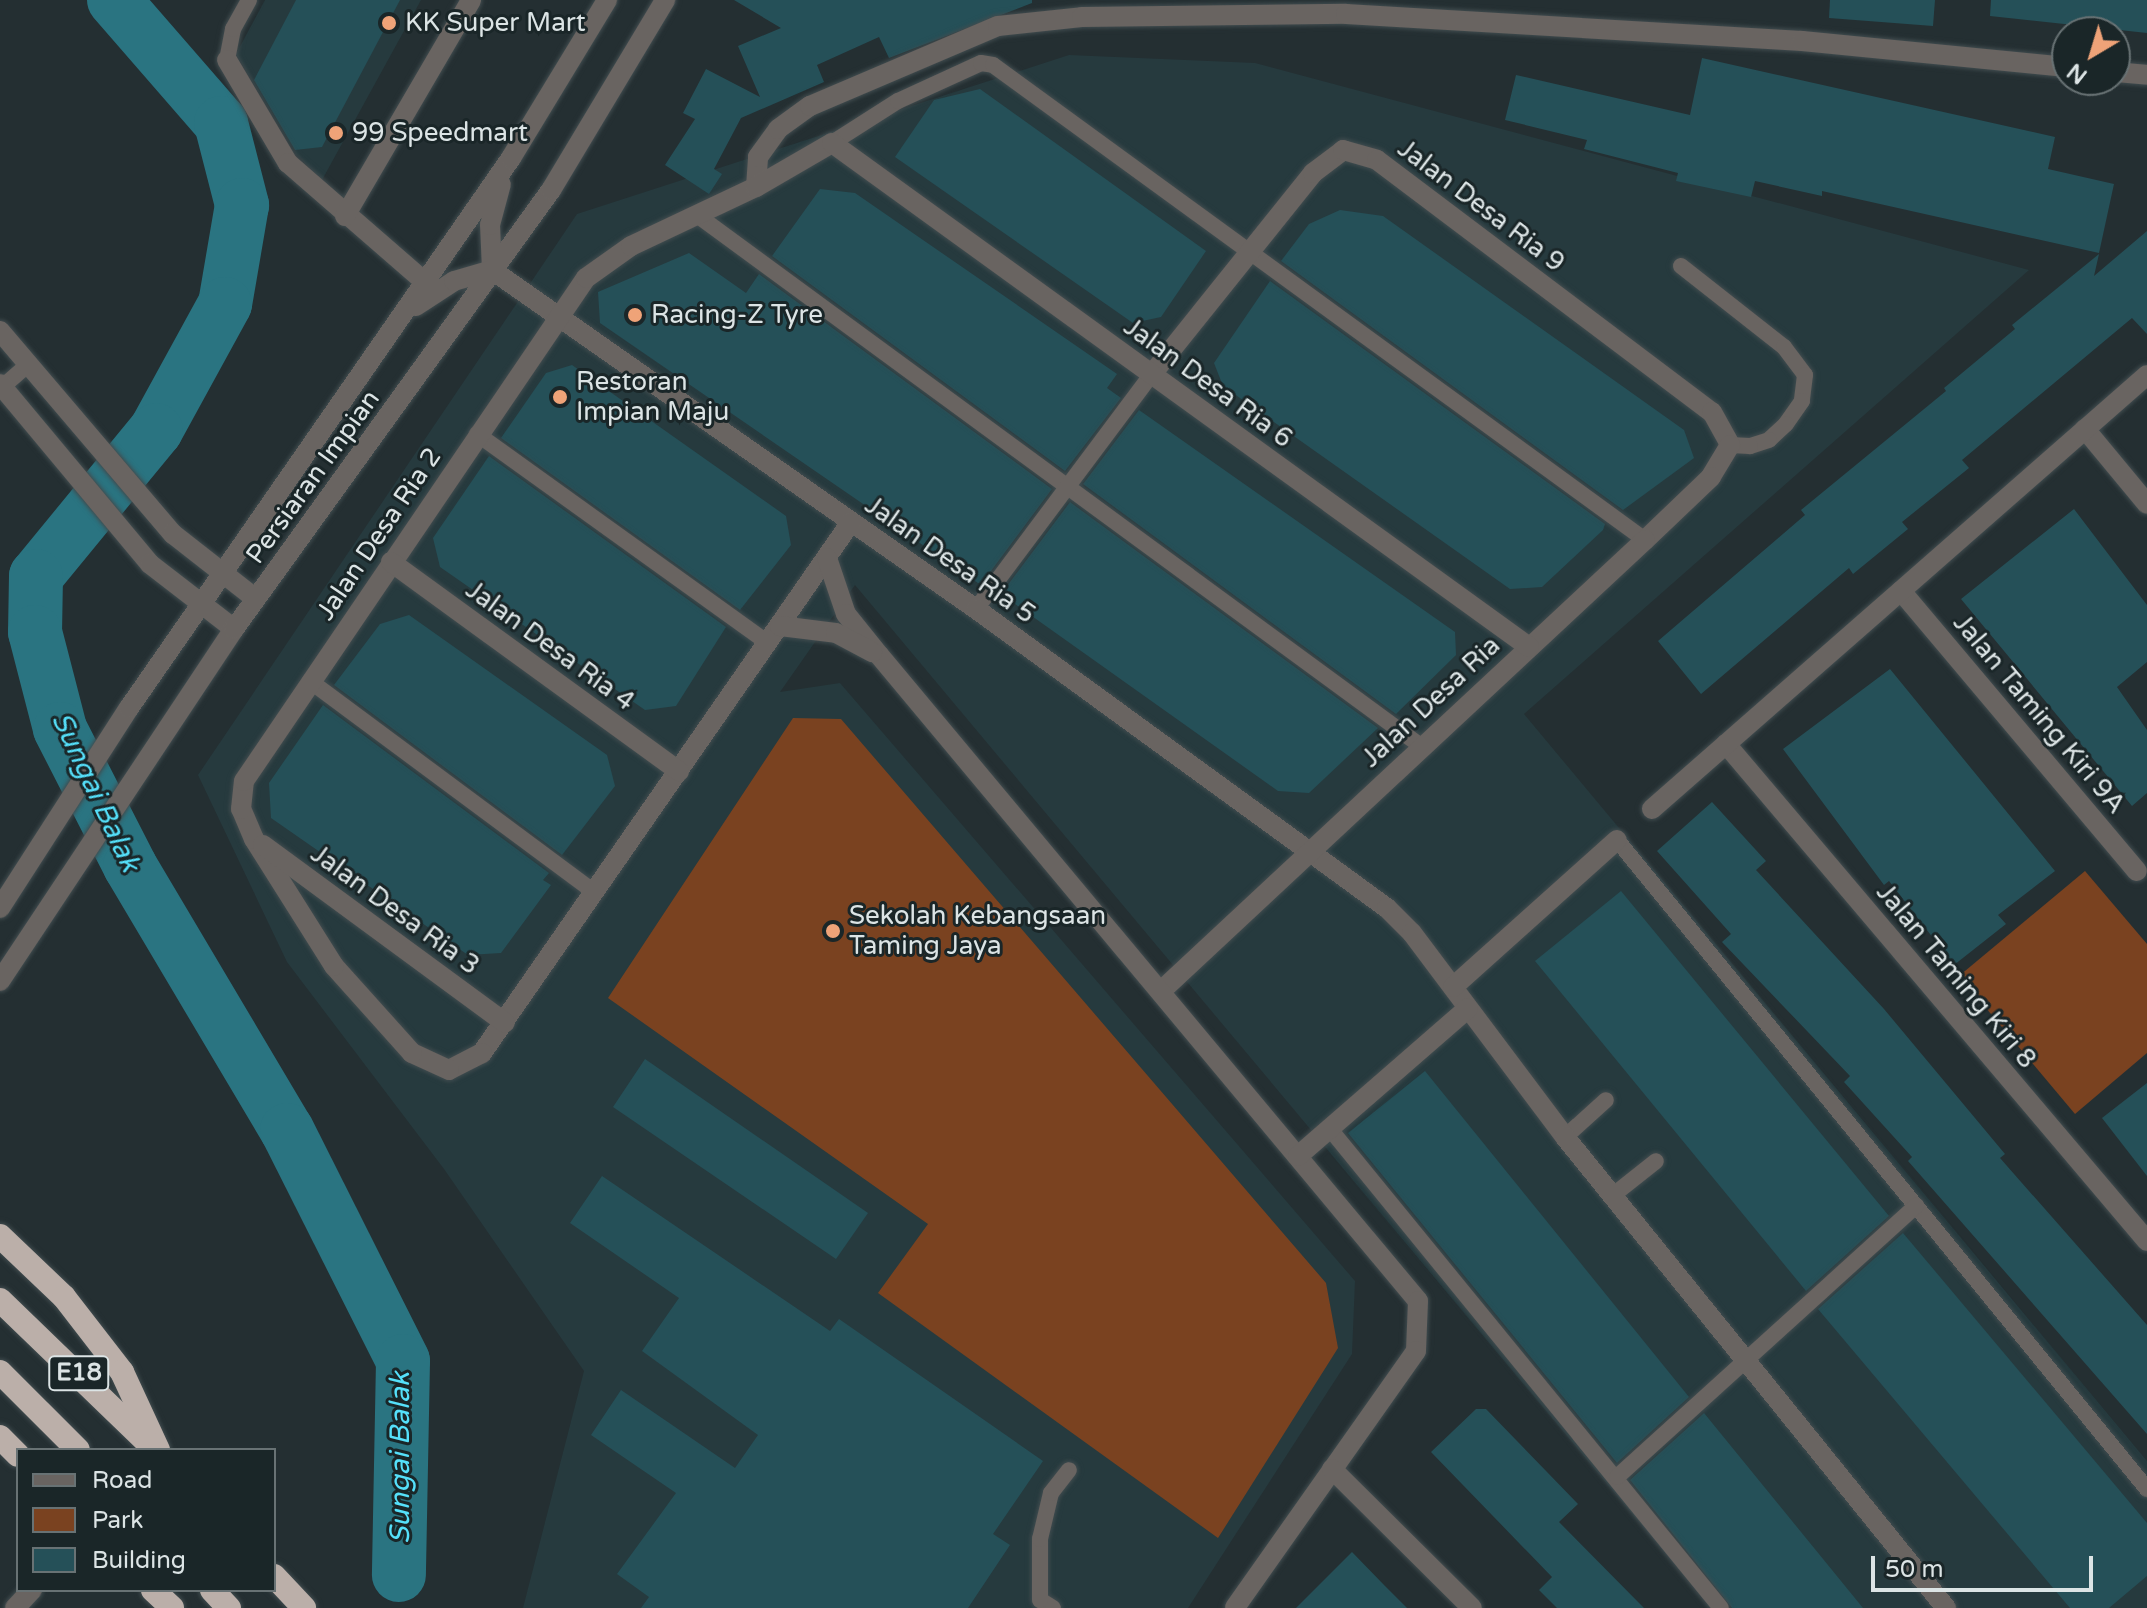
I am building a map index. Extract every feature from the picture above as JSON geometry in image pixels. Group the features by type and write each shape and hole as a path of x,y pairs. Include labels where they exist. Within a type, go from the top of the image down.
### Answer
{"highway":[{"path":"0,1236 64,1297 122,1372 155,1448"},
{"name":"E18","path":"0,1300 154,1448"},
{"name":"E18","path":"0,1372 76,1448"},
{"path":"0,1437 16,1453"},
{"path":"276,1578 304,1608"},
{"path":"155,1592 172,1608"},
{"path":"214,1592 229,1608"}],"street":[{"path":"345,216 471,0"},
{"name":"Persiaran Impian","path":"0,908 129,708 511,158 607,0"},
{"name":"Persiaran Impian","path":"0,981 234,629 551,190 665,0"},
{"path":"756,187 758,157 778,129 810,106 998,26 1082,17 1346,14 1802,41 2051,65"},
{"path":"227,60 288,163 345,216 425,282"},
{"name":"Jalan Desa Ria 2","path":"254,839 241,809 244,781 557,316 586,278 631,246 756,187 832,143"},
{"name":"Jalan Desa Ria 6","path":"832,143 1529,647"},
{"name":"Jalan Desa Ria 9","path":"1152,374 1313,173 1343,150 1377,160 1712,412 1730,445"},
{"path":"398,322 429,293 492,270 490,225 511,158"},
{"name":"Jalan Desa Ria 5","path":"492,270 976,609 1387,908 1453,987 1612,1196 1946,1608"},
{"path":"0,331 173,534 256,599"},
{"path":"1652,809 2147,375"},
{"path":"1,387 150,564 234,629"},
{"path":"2085,429 2147,504"},
{"name":"Jalan Desa Ria","path":"1161,991 1711,477 1730,445"},
{"path":"254,839 334,966 412,1053 449,1070 482,1053 851,522"},
{"path":"827,558 846,614 1418,1301 1416,1351 1235,1608"},
{"name":"Jalan Desa Ria 4","path":"391,562 679,771"},
{"name":"Jalan Taming Kiri 9A","path":"1901,591 2137,871"},
{"path":"774,634 836,633 879,655"},
{"name":"Jalan Taming Kiri 8","path":"1726,744 2147,1241"},
{"name":"Jalan Desa Ria 3","path":"254,839 505,1023"},
{"path":"1453,987 1617,840"},
{"path":"1298,1156 1468,1008"},
{"path":"1332,1469 1472,1608"},
{"path":"15,1608 30,1592"}],"lane":[{"path":"227,60 233,29 249,0"},
{"path":"832,143 898,101 981,63 993,65 1645,540"},
{"path":"697,215 1421,746"},
{"path":"1681,266 1784,347 1805,375 1802,401 1786,424 1769,440 1730,445"},
{"path":"1,387 29,364"},
{"path":"976,609 1152,374"},
{"path":"477,434 774,634"},
{"path":"310,681 595,893"},
{"path":"1617,840 2147,1489"},
{"path":"1565,1137 1606,1100"},
{"path":"1330,1129 1721,1608"},
{"path":"1612,1196 1656,1161"},
{"path":"1617,1477 1916,1206"},
{"path":"1053,1608 1040,1600 1040,1539 1051,1493 1069,1470"}],"shaded area":[{"path":"265,0 421,0 322,180 296,154 236,54"},
{"path":"1069,55 1255,63 2029,270 1524,714 2147,1461 2147,1608 1711,1608 855,585 780,692 840,683 1355,1281 1352,1354 1188,1608 523,1608 584,1371 444,1169 287,962 198,775 577,214"}],"green space":[{"path":"793,718 841,719 1326,1283 1338,1348 1218,1538 878,1293 928,1224 608,998"},
{"path":"2085,871 2147,944 2147,1053 2075,1114 1959,976"}],"building":[{"path":"296,0 400,0 322,147 295,150 254,80"},
{"path":"734,0 1032,0 1032,3 889,58 879,37 817,65 824,82 741,118 714,169 722,174 709,194 665,165 695,119 683,113 706,69 760,97 738,46 781,28"},
{"path":"1830,0 1935,0 1933,26 1829,18"},
{"path":"1991,0 2147,0 2147,33 2131,31 2131,16 2051,16 2051,23 1990,16"},
{"path":"1702,58 2055,137 2048,169 2114,184 2099,253 1822,191 1822,196 1755,181 1751,197 1676,181 1678,173 1584,149 1587,140 1505,120 1516,75 1690,115"},
{"path":"980,89 1206,251 1161,317 1133,323 895,157 934,100"},
{"path":"820,189 855,193 1117,374 1107,388 1121,398 1065,471 772,256"},
{"path":"1340,210 1383,216 1684,430 1694,458 1623,510 1281,261 1309,224"},
{"path":"2147,231 2147,334 2132,318 1962,460 1969,468 1902,522 1908,529 1853,574 1849,568 1701,694 1658,641 1805,515 1801,510 1946,391 1944,388 2015,329 2012,325 2099,254 2094,276"},
{"path":"689,253 746,293 759,274 1052,489 983,582 978,583 600,323 598,292"},
{"path":"1270,281 1605,524 1603,530 1542,587 1510,589 1223,386 1214,363"},
{"path":"572,365 786,516 791,545 740,610 501,438 546,373"},
{"path":"1139,410 1455,632 1456,655 1396,714 1083,484"},
{"path":"489,456 726,627 676,706 645,710 440,567 433,538"},
{"path":"1070,502 1378,728 1309,793 1278,791 1001,594"},
{"path":"2074,509 2147,605 2147,662 2117,687 2147,730 2147,793 2132,806 1961,599"},
{"path":"409,615 607,755 615,786 562,855 334,685 380,624"},
{"path":"1890,669 2055,871 1998,915 2006,924 1954,965 1889,881 1884,885 1783,749"},
{"path":"323,705 549,873 543,880 551,885 501,953 468,955 271,818 269,783"},
{"path":"1712,802 1766,861 1756,870 1884,1009 2005,1154 2000,1158 2147,1325 2147,1434 1908,1161 1912,1157 1844,1082 1850,1076 1722,942 1731,934 1657,851"},
{"path":"1621,891 1889,1216 1806,1291 1535,961"},
{"path":"645,1059 868,1213 836,1259 613,1107"},
{"path":"1425,1071 1689,1397 1617,1463 1348,1133"},
{"path":"2147,1083 2147,1176 2102,1118"},
{"path":"602,1176 830,1331 839,1319 1043,1461 993,1534 1010,1545 968,1608 641,1608 649,1597 617,1574 676,1493 591,1435 621,1390 735,1468 758,1435 642,1351 679,1298 570,1223"},
{"path":"1903,1233 2147,1523 2147,1576 2109,1608 2070,1608 1818,1309"},
{"path":"1476,1409 1486,1409 1578,1504 1559,1522 1644,1608 1557,1608 1539,1590 1552,1577 1431,1452"},
{"path":"1704,1413 1863,1608 1732,1608 1630,1480"},
{"path":"1352,1552 1407,1608 1296,1608"}],"waterway":[{"name":"Sungai Balak","path":"114,0 221,123 242,205 225,304 156,430 36,576 35,632 60,729 130,866 287,1130 403,1361 399,1575"}],"place":[{"name":"KK Super Mart","path":"389,23"},
{"name":"99 Speedmart","path":"336,133"},
{"name":"Racing-Z Tyre","path":"635,315"},
{"name":"Restoran Impian Maju","path":"560,397"},
{"name":"Sekolah Kebangsaan Taming Jaya","path":"833,931"}]}
